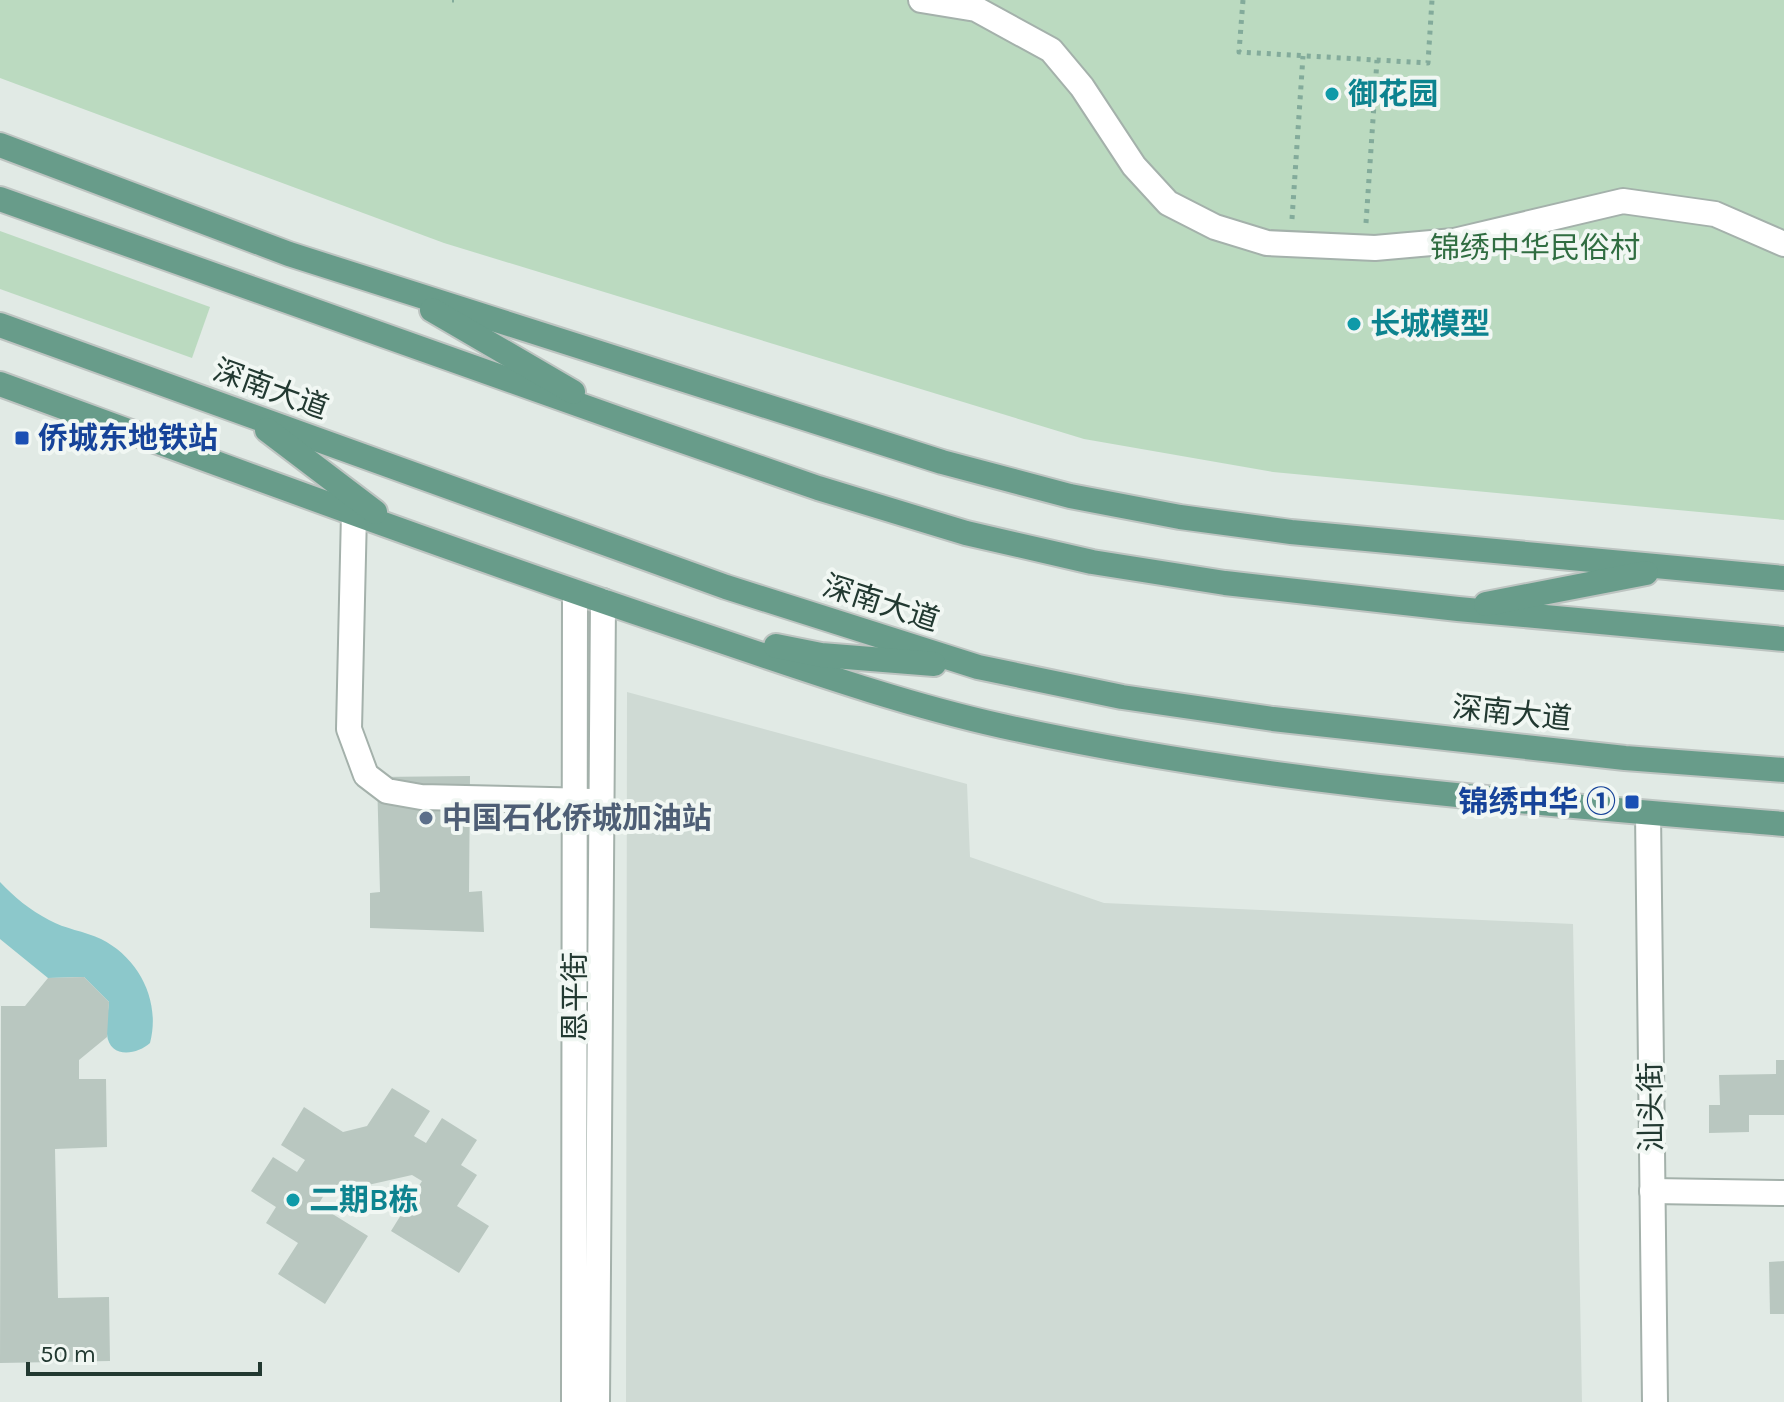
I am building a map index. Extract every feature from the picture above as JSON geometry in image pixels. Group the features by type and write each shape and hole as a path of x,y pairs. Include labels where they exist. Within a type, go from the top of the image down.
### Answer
{"main road":[{"path":"0,145 266,246 395,289 942,462 1070,496 1180,517 1291,532 1784,578"},
{"path":"0,199 818,488 951,528 1092,562 1225,583 1458,609 1784,639"},
{"path":"395,289 622,420"},
{"name":"深南大道","path":"0,325 726,587 978,667 1122,697 1273,719 1625,758 1784,770"},
{"path":"0,384 575,592 854,686 999,725 1185,761 1369,788 1784,824"},
{"path":"246,414 396,528"},
{"path":"1458,609 1672,568"},
{"path":"676,625 821,655 978,667"}],"street":[{"path":"921,0 976,9 1051,50 1082,87 1134,166 1168,203 1215,227 1267,243 1364,248 1454,241 1623,201 1715,214 1784,244"},
{"path":"354,513 349,729 366,775 387,791 421,797 601,801"},
{"name":"恩平街","path":"574,1402 575,592"},
{"name":"恩平街","path":"597,1402 603,601"},
{"name":"汕头街","path":"1648,813 1655,1402"},
{"path":"1652,1191 1784,1193"}],"path":[{"path":"1243,0 1239,52 1428,63 1432,0"},
{"path":"1291,244 1303,56"},
{"path":"1364,248 1377,60"}],"shaded area":[{"path":"627,692 967,784 970,857 1104,903 1573,924 1582,1402 626,1402"}],"green space":[{"name":"锦绣中华民俗村","path":"0,0 1784,0 1784,520 1273,472 1084,439 444,243 0,78"},
{"path":"0,231 210,307 192,358 0,289"}],"water":[{"path":"0,882 42,916 61,926 101,939 126,957 144,982 149,997 153,1027 150,1043 131,1052 113,1048 107,1034 109,1002 84,977 48,978 0,939"}],"building":[{"path":"470,776 469,892 482,891 484,932 370,928 370,893 380,892 377,777"},
{"path":"84,977 109,1002 107,1037 79,1060 79,1079 106,1079 107,1147 55,1149 58,1298 109,1297 110,1361 0,1363 1,1006 25,1006 48,978"},
{"path":"1776,1060 1784,1060 1784,1115 1749,1115 1749,1132 1709,1133 1709,1105 1720,1105 1719,1075 1776,1074"},
{"name":"二期B栋","path":"392,1088 430,1111 414,1136 426,1143 442,1118 477,1140 461,1165 477,1175 457,1206 489,1226 459,1273 391,1231 422,1181 412,1175 324,1195 318,1205 368,1236 325,1304 278,1274 298,1243 266,1223 276,1207 251,1191 273,1157 297,1172 305,1160 281,1145 304,1107 343,1132 367,1126"},
{"path":"1784,1261 1784,1314 1770,1314 1769,1262"}],"place":[{"name":"御花园","path":"1332,94"},
{"name":"长城模型","path":"1354,324"},
{"name":"侨城东地铁站","path":"22,438"},
{"name":"锦绣中华 ①","path":"1632,802"},
{"name":"中国石化侨城加油站","path":"426,818"},
{"name":"二期B栋","path":"293,1200"}]}
